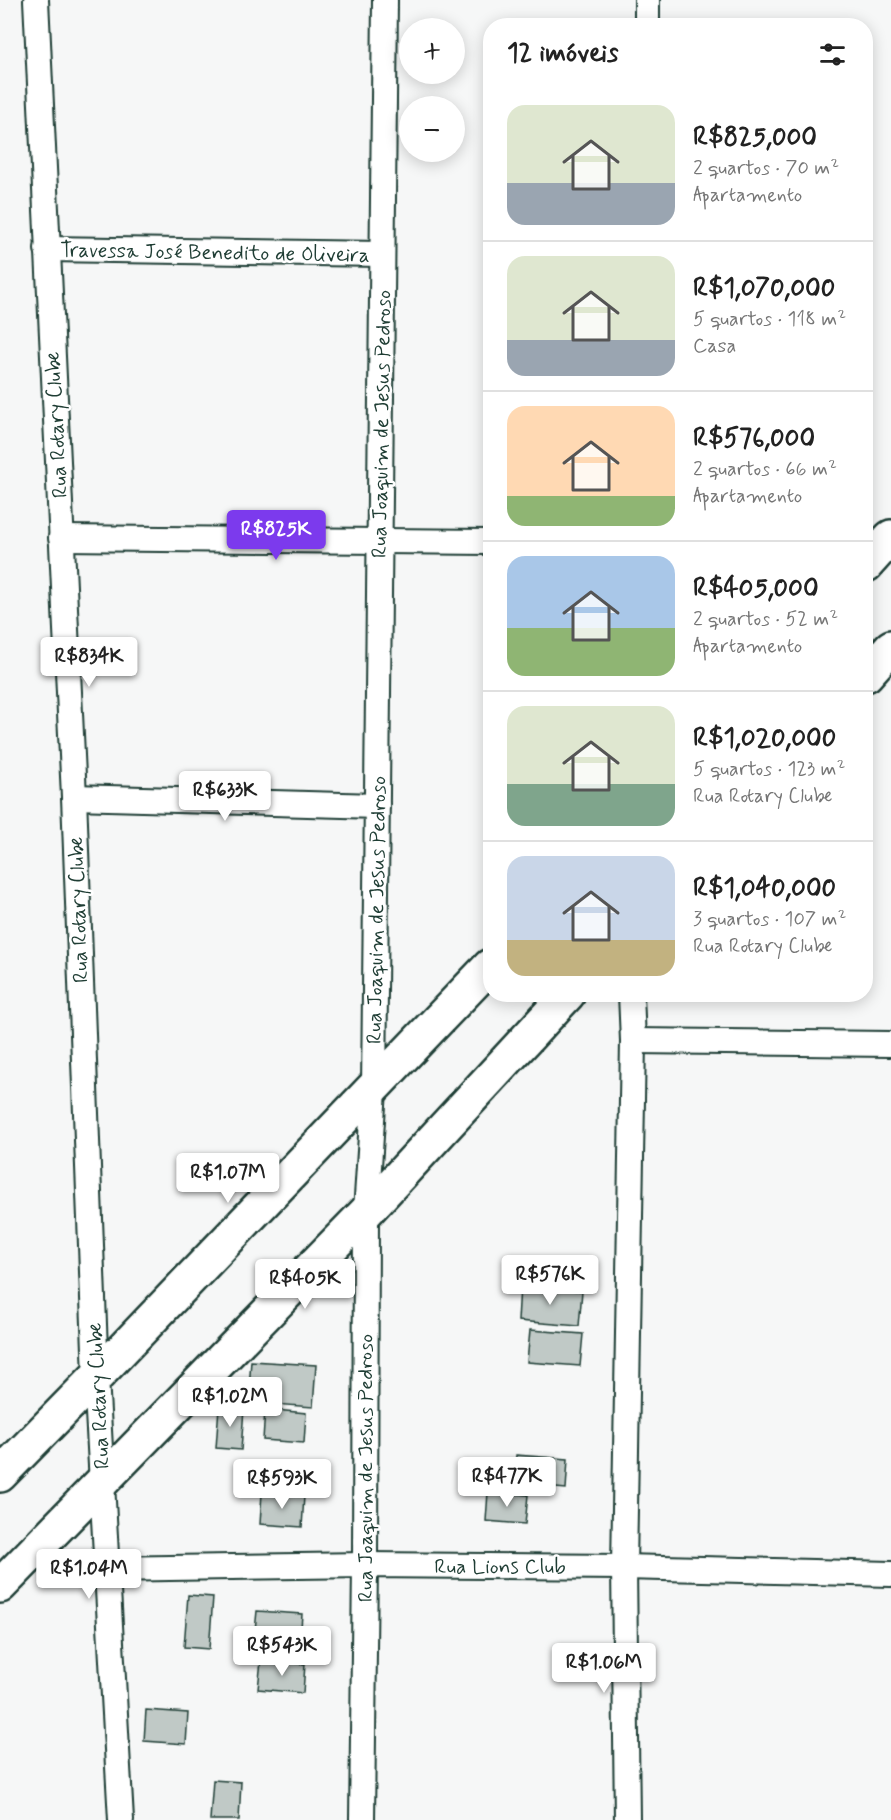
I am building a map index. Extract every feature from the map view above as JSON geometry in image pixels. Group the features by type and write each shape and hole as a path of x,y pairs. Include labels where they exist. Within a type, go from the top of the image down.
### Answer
{"street":[{"name":"Rua Rotary Clube","path":"36,0 74,797 96,1377 121,1820"},
{"name":"Rua Joaquim de Jesus Pedroso","path":"362,1820 366,1212 374,1090 385,0"},
{"path":"647,0 647,18"},
{"name":"Travessa José Benedito de Oliveira","path":"47,249 382,254"},
{"path":"873,557 891,537"},
{"path":"61,538 483,542"},
{"path":"873,667 891,647"},
{"path":"74,797 377,806"},
{"path":"0,1474 374,1090 483,973"},
{"path":"0,1586 103,1478 366,1212 561,1002"},
{"path":"627,1820 624,1567 633,1041 631,1002"},
{"path":"633,1041 891,1044"},
{"name":"Rua Lions Club","path":"108,1569 365,1565 624,1567 891,1574"}],"building":[{"path":"520,1286 582,1291 579,1326 518,1321"},
{"path":"530,1330 583,1334 580,1366 527,1362"},
{"path":"251,1361 316,1365 313,1407 248,1402"},
{"path":"219,1407 244,1409 241,1450 216,1448"},
{"path":"265,1409 306,1413 304,1443 263,1440"},
{"path":"516,1455 568,1459 566,1489 514,1484"},
{"path":"488,1492 528,1495 525,1524 486,1521"},
{"path":"262,1493 304,1496 302,1527 260,1524"},
{"path":"188,1595 213,1597 209,1649 184,1647"},
{"path":"257,1611 302,1614 300,1643 254,1640"},
{"path":"261,1661 305,1664 303,1693 258,1689"},
{"path":"146,1710 188,1713 186,1744 144,1741"},
{"path":"213,1780 241,1782 239,1820 210,1820"}]}
